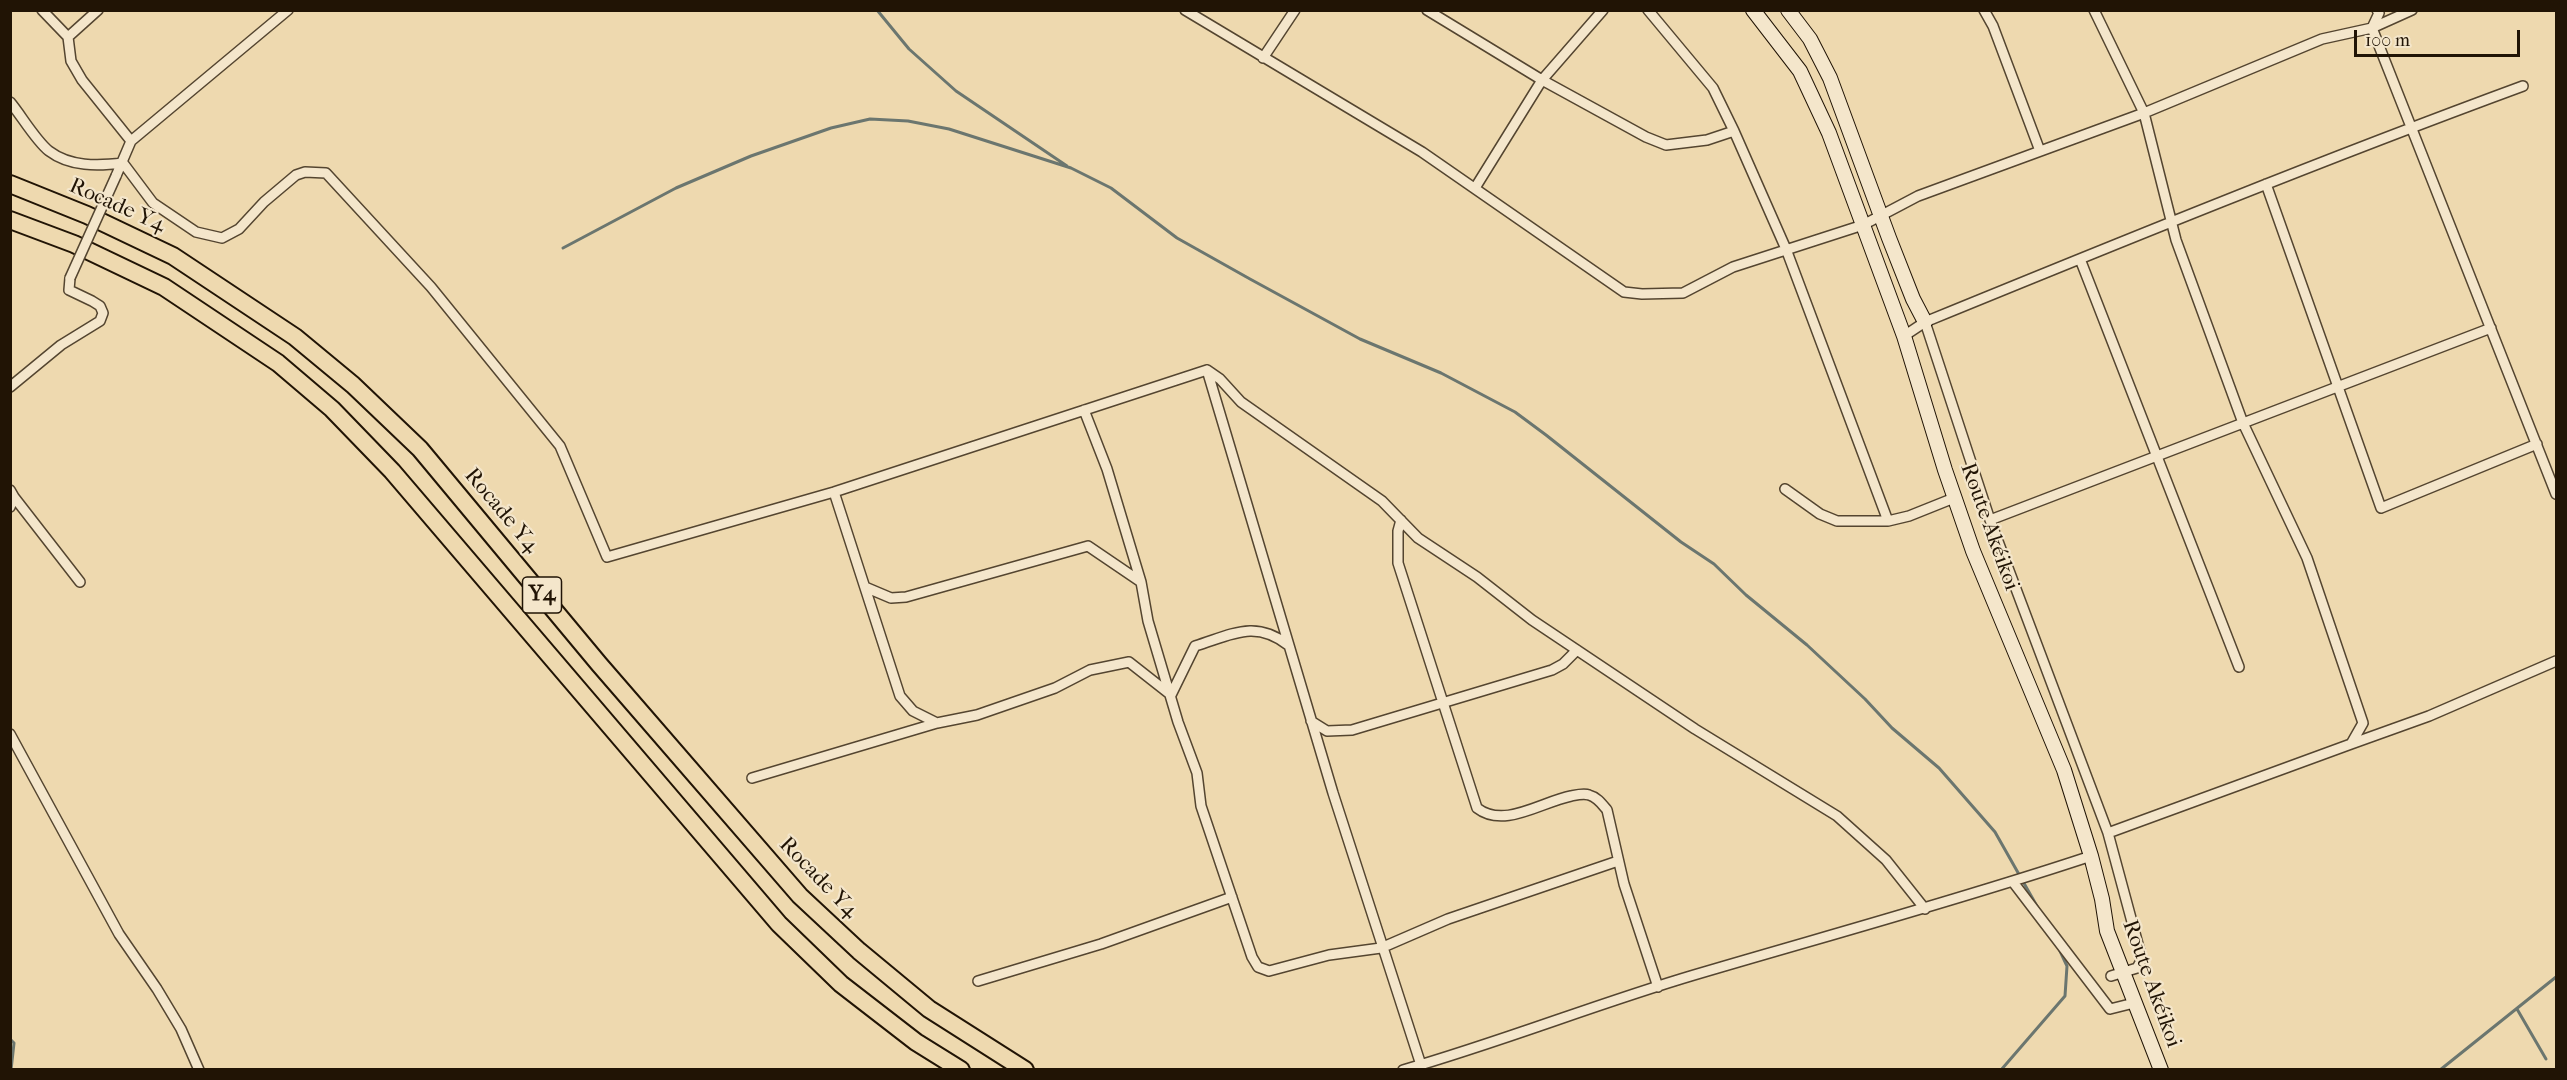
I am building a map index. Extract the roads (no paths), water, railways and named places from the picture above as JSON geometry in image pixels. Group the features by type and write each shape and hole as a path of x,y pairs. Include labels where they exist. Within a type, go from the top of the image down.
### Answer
{"highway":[{"name":"Rocade Y4","path":"10,184 87,215 173,256 296,337 353,385 420,448 599,664 800,896 859,951 929,1009 1025,1070"},
{"name":"Y4","path":"10,220 74,244 164,287 278,363 332,410 392,471 779,924 841,984 916,1042 961,1070"}],"street":[{"path":"42,10 68,37 71,61 82,80 130,141"},
{"path":"68,37 98,10"},
{"path":"10,387 61,345 100,321 103,312 99,306 69,290 70,278 123,163 130,141 288,10"},
{"path":"1185,10 1422,152 1628,293 1683,293 1733,267 1863,225 1918,196 2144,113 2322,39 2372,28 2412,10"},
{"path":"1263,58 1295,10"},
{"path":"1427,10 1441,14 1542,80 1646,137 1666,145 1707,140 1734,131"},
{"path":"1475,188 1542,80 1603,10"},
{"path":"1648,10 1713,88 1734,131 1786,249 1888,521"},
{"name":"Route Akéikoi","path":"1754,10 1800,71 1829,133 1904,336 1954,498 1983,576 2056,751 2091,856 2102,899 2116,975 2134,1003 2161,1070"},
{"path":"1788,10 1810,39 1830,78 1881,217 1913,299 1925,322 1990,520 2108,833 2142,959 2137,968 2116,975"},
{"path":"1984,10 1993,26 2040,151"},
{"path":"2094,10 2144,113 2171,222 2243,423 2307,558 2363,723 2351,744"},
{"path":"2377,10 2379,13 2372,28 2556,492"},
{"path":"1904,336 1925,322 2171,222 2411,127 2523,86"},
{"path":"10,102 48,150 67,160 94,166 123,163"},
{"path":"123,163 153,203 196,232 222,238 239,229 264,202 296,176 304,172 326,172 431,287 560,446 607,557 834,492 1207,370"},
{"path":"2266,184 2381,508 2537,444"},
{"path":"2080,259 2239,668"},
{"path":"1990,520 2491,328"},
{"path":"1207,370 1220,379 1241,402 1382,501 1418,538 1577,650 1695,729 1837,816 1886,860 1925,909"},
{"path":"1207,370 1311,721 1381,948 1421,1065"},
{"path":"1084,410 1107,469 1141,582 1148,621 1172,695 1178,722 1197,773 1201,806 1252,957 1258,968 1269,970 1329,955 1381,948 1448,919 1618,861"},
{"path":"1785,489 1820,514 1837,521 1888,521 1909,516 1954,498"},
{"path":"834,492 900,696 913,711 937,723"},
{"path":"12,498 80,582"},
{"path":"1401,520 1398,531 1398,563 1477,808 1485,814 1497,817 1515,814 1566,797 1588,794 1599,801 1607,810 1618,861 1658,987"},
{"path":"865,587 891,598 906,597 1088,546 1141,582"},
{"path":"1172,695 1195,646 1252,631 1274,634 1288,645"},
{"path":"1311,721 1327,731 1340,732 1445,704 1552,670 1563,664 1577,650"},
{"path":"2108,833 2430,716 2556,661"},
{"path":"752,778 937,723 977,715 1055,688 1090,670 1130,662 1172,695"},
{"path":"10,734 86,869 119,934 181,1029 199,1070"},
{"path":"1403,1070 1658,987 1925,909 2091,856"},
{"path":"2013,882 2110,1009 2134,1003"},
{"path":"978,981 1101,945 1232,897"}],"waterway":[{"path":"877,10 909,49 956,91 1067,166"},
{"path":"563,248 676,188 751,156 831,128 870,119 908,121 949,129 1071,168 1111,188 1177,238 1360,339 1441,373 1515,412 1546,435 1681,542 1714,564 1746,595 1807,645 1865,699 1892,728 1939,768 1995,832 2038,908"},
{"path":"2001,1070 2065,996 2067,966 2060,951"},
{"path":"2440,1070 2556,977"},
{"path":"2517,1009 2546,1059"},
{"path":"10,1039 14,1043 11,1070"}]}
